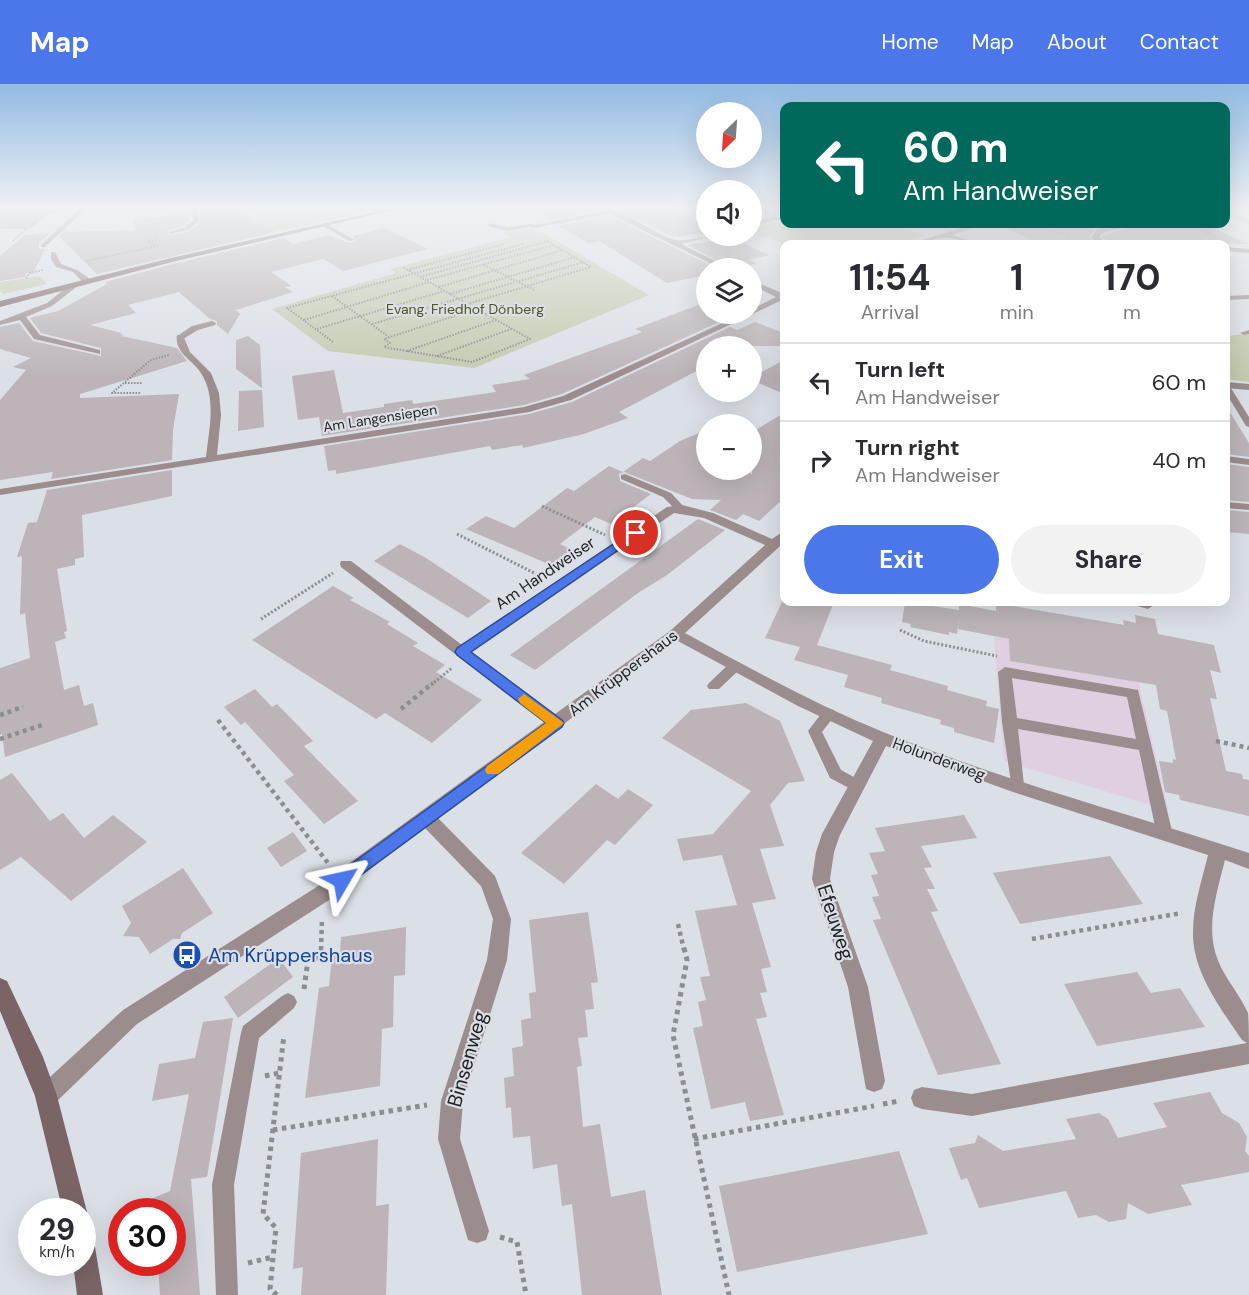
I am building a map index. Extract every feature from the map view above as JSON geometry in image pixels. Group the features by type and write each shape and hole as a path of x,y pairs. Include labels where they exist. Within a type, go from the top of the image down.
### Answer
{"street":[{"path":"0,304 157,265"},
{"path":"762,287 780,295"},
{"path":"1230,298 1249,297"},
{"name":"Am Langensiepen","path":"762,307 780,299"},
{"name":"Am Langensiepen","path":"0,492 525,410 567,398 726,324"},
{"path":"180,337 182,351 206,373 214,387 216,401 211,460"},
{"path":"1230,386 1249,387"},
{"path":"680,507 779,540"},
{"name":"Am Handweiser","path":"465,654 559,585 671,510 680,507"},
{"name":"Am Krüppershaus","path":"46,1096 130,1017 322,894 427,818 675,634 779,540"},
{"path":"346,564 556,723"},
{"name":"Holunderweg","path":"675,634 829,714 882,738 1249,861"},
{"name":"Efeuweg","path":"874,1081 858,987 821,879 825,852 831,834 882,738"},
{"name":"Binsenweg","path":"427,818 489,882 502,919 496,960 452,1101 449,1139 477,1231"},
{"path":"1218,850 1203,919 1204,950 1219,986 1249,1033"},
{"path":"0,988 35,1065 46,1096 72,1198"},
{"path":"922,1098 972,1105 1249,1053"},
{"path":"87,1276 90,1295"}],"lane":[{"path":"58,265 63,270 76,271 87,281"},
{"path":"0,323 50,306 75,285"},
{"path":"21,317 37,337 97,352"},
{"path":"180,337 195,328 212,323"},
{"path":"1230,393 1249,424"},
{"path":"1230,460 1249,462"},
{"path":"625,477 667,495 680,507"},
{"path":"1230,505 1249,507"},
{"path":"714,686 735,666"},
{"path":"1017,785 1005,672 1133,693 1164,831"},
{"path":"829,714 815,731 835,774 856,785"},
{"path":"1009,722 1145,746"},
{"path":"227,1295 223,1185 250,1033 287,1006"}],"path":[{"path":"425,265 406,269 530,339 472,362 384,347 390,343 384,339 476,309"},
{"path":"333,342 287,308 446,265"},
{"path":"419,277 464,265"},
{"path":"303,321 481,265"},
{"path":"484,265 534,290"},
{"path":"438,288 514,265"},
{"path":"450,294 550,265"},
{"path":"372,324 576,265"},
{"path":"467,304 591,267 588,265"},
{"path":"316,330 444,291"},
{"path":"332,296 390,337"},
{"path":"406,351 496,320"},
{"path":"436,356 511,329"},
{"path":"140,393 111,393 151,360 182,351"},
{"path":"131,376 139,375"},
{"path":"123,383 142,383"},
{"path":"542,506 622,543"},
{"path":"457,534 559,585"},
{"path":"261,619 346,564"},
{"path":"900,630 924,641 1004,658"},
{"path":"401,709 465,654"},
{"path":"0,715 22,707"},
{"path":"218,720 342,880"},
{"path":"0,739 42,725"},
{"path":"1216,741 1249,748"},
{"path":"276,1295 270,1288 276,1228 263,1214 287,1006 302,1008 308,960 321,957 322,894"},
{"path":"1032,939 1207,908"},
{"path":"678,924 687,960 673,1035 729,1295"},
{"path":"694,1139 882,1104 874,1081"},
{"path":"273,1130 452,1101"},
{"path":"477,1231 517,1242 526,1295"}],"shaded area":[{"path":"994,637 1133,659 1168,810 1004,761"}],"green space":[{"name":"Evang. Friedhof Dönberg","path":"407,265 597,265 649,295 474,368 328,351 272,309 396,273 390,269"},
{"path":"40,276 47,284 3,294 0,291 0,282"},
{"path":"1249,334 1249,382 1230,380 1230,336"}],"building":[{"path":"0,265 37,265 33,273 27,273 25,277 0,281"},
{"path":"87,265 137,265 97,274"},
{"path":"171,265 301,265 271,272 292,286 285,287 293,292 236,310 240,314 228,334 217,325 217,321 210,319 179,292 128,305 136,313 90,325 122,333 120,334 124,335 122,336 177,348 187,361 80,394 80,398 179,394 173,430 172,460 51,479 53,472 0,480 0,400 26,370 13,367 31,358 0,349 0,327 19,323 33,341 101,356 101,348 41,333 30,318 58,311 107,284 105,282"},
{"path":"332,265 368,265 343,271"},
{"path":"637,265 696,265 696,277 667,283"},
{"path":"696,306 696,324 715,324 562,394 524,405 322,436 319,417 298,420 292,376 334,370 343,413 412,400 413,404 496,392 492,385 530,379 524,375 642,332 635,329"},
{"path":"750,324 760,324 780,331 780,346 762,346 762,336 711,336 730,327 737,330"},
{"path":"248,336 260,345 262,388 236,369 236,340"},
{"path":"696,343 696,371 619,412 628,418 584,434 523,448 522,445 492,450 490,446 336,474 336,470 328,471 324,446 529,414 572,402"},
{"path":"780,362 780,392 762,384 762,372"},
{"path":"262,390 264,427 238,431 239,391"},
{"path":"1230,412 1249,443 1249,457 1230,455"},
{"path":"780,415 780,502 759,521 743,514 736,520 710,510 721,500 692,499 624,472 619,474 620,481 651,494 611,524 595,517 560,544 574,551 553,566 466,529 486,516 514,528 567,488 574,491 609,466 623,472 643,458 650,461 680,441 696,434 696,480 762,480 762,426"},
{"path":"1230,465 1249,467 1249,502 1230,500"},
{"path":"172,470 172,496 82,515 84,557 75,559 75,565 57,569 67,631 64,632 66,638 55,642 64,690 79,685 84,706 93,703 98,725 5,757 2,734 0,735 0,668 30,658 25,613 20,615 22,556 17,557 28,523 37,522 47,490"},
{"path":"1230,510 1249,512 1249,534 1230,532"},
{"path":"698,519 725,530 667,575 638,593 535,670 510,655"},
{"path":"400,544 426,558 491,601 468,618 374,561"},
{"path":"333,586 354,598 350,600 390,622 387,624 418,643 413,646 445,665 436,672 482,700 432,743 385,713 376,719 252,640"},
{"path":"780,606 832,606 817,645 892,665 890,670 948,686 947,690 987,701 986,706 999,709 994,743 954,732 954,728 940,724 941,720 881,703 882,698 844,687 848,675 794,660 800,647 765,638"},
{"path":"904,606 932,606 959,610 959,606 970,606 996,611 996,606 1013,606 1124,625 1123,620 1136,623 1135,615 1155,619 1158,634 1214,645 1221,673 1210,670 1217,699 1210,698 1226,771 1242,774 1243,779 1249,780 1249,816 1180,800 1179,795 1165,792 1159,761 1173,763 1173,759 1176,760 1167,711 1160,709 1156,685 1010,661 1009,639 958,629 959,616 957,634 949,632 949,635 910,627 911,624 902,622"},
{"path":"255,689 272,707 277,704 313,741 304,746 358,801 324,824 284,781 294,775 245,722 241,725 224,707"},
{"path":"746,703 780,721 805,781 788,783 770,805 784,846 760,849 776,899 752,903 771,967 761,969 767,992 760,993 767,1017 756,1019 784,1115 750,1121 745,1102 711,1109 693,1028 703,1026 698,1002 706,1000 700,977 710,976 695,911 737,905 722,855 683,861 677,839 713,834 751,791 662,738 691,710"},
{"path":"12,773 50,821 63,813 84,838 113,815 147,842 71,901 21,857 0,870 0,780"},
{"path":"596,784 618,799 628,789 653,805 615,845 607,840 564,884 521,853"},
{"path":"964,815 977,838 921,846 932,867 924,868 935,889 927,889 938,911 931,912 1001,1064 938,1075 873,920 881,919 872,897 879,896 871,875 878,874 869,853 885,851 875,828"},
{"path":"293,832 307,851 281,867 267,848"},
{"path":"1110,856 1143,904 1020,924 993,873"},
{"path":"183,868 213,913 182,933 180,939 173,939 150,954 139,937 123,936 131,923 122,906"},
{"path":"588,912 598,982 591,983 594,1009 585,1010 588,1037 578,1038 582,1066 577,1067 583,1127 600,1124 611,1197 645,1190 662,1295 582,1295 572,1204 562,1206 557,1164 533,1169 530,1136 513,1138 511,1107 506,1108 504,1078 514,1076 512,1048 523,1046 521,1020 531,1018 529,993 536,992 529,920"},
{"path":"406,927 405,975 394,976 393,1027 382,1029 380,1086 305,1098 319,988 329,986 332,955 340,954 341,937"},
{"path":"279,958 293,977 238,1018 224,997"},
{"path":"1137,972 1151,993 1180,988 1205,1027 1097,1046 1064,984"},
{"path":"233,1018 207,1177 191,1179 200,1295 160,1295 159,1276 186,1276 186,1198 153,1198 170,1191 189,1094 152,1101 159,1064 195,1058 203,1022"},
{"path":"1210,1092 1222,1113 1239,1123 1247,1137 1245,1151 1249,1156 1249,1172 1181,1185 1192,1205 1148,1214 1128,1203 1126,1219 1109,1222 1096,1215 1078,1218 1066,1191 979,1208 967,1178 961,1180 949,1148 975,1143 978,1135 1003,1151 1076,1139 1066,1119 1099,1113 1108,1119 1118,1138 1167,1127 1153,1103"},
{"path":"378,1139 376,1206 389,1204 386,1295 301,1295 303,1267 293,1269 301,1153"},
{"path":"899,1151 928,1234 737,1272 719,1186"}],"slow traffic":[{"path":"493,770 556,723 524,699"}],"place":[{"name":"Am Krüppershaus","path":"187,955"}],"route":[{"path":"342,880 556,723 462,652 636,533"}]}
